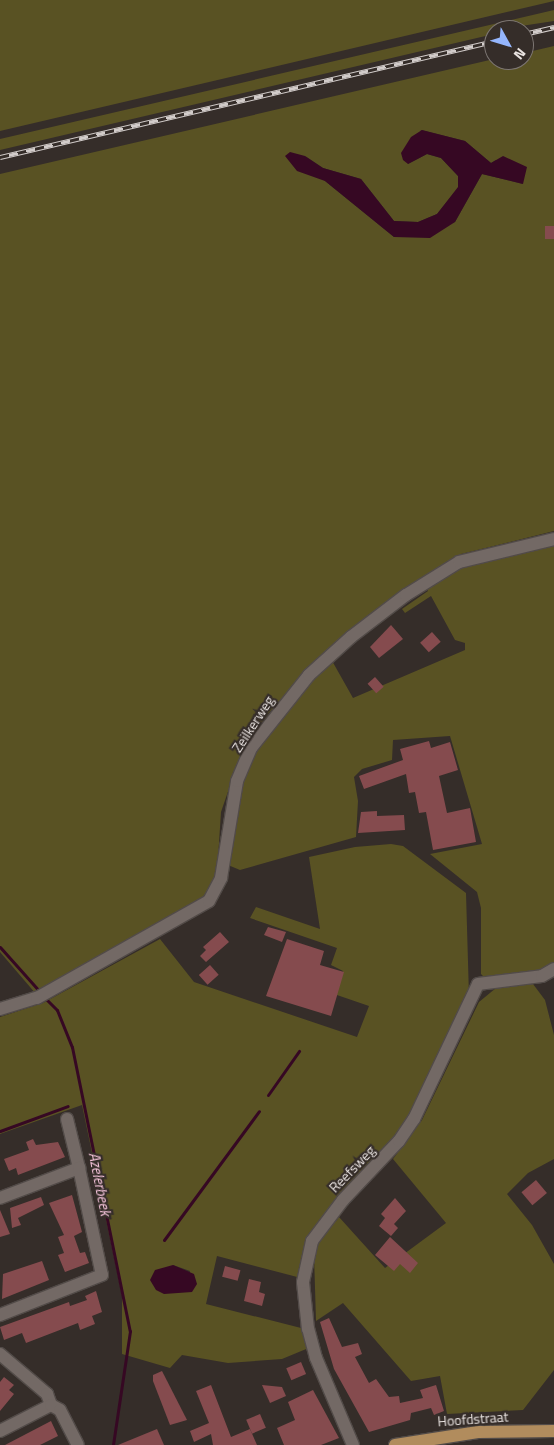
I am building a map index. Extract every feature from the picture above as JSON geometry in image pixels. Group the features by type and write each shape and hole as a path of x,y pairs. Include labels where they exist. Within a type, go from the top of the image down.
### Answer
{"main road":[{"name":"Hoofdstraat","path":"396,1445 478,1432 554,1431"}],"street":[{"name":"Zeilkerweg","path":"0,1009 41,996 210,901 221,878 237,781 252,748 309,675 351,637 459,562 554,539"},
{"name":"Reefsweg","path":"353,1445 316,1358 308,1329 304,1298 306,1255 329,1216 399,1141 414,1119 478,984 542,976 554,969"},
{"path":"0,1315 102,1275 67,1118"},
{"path":"0,1198 79,1168"},
{"path":"0,1354 47,1394 51,1405 60,1410 78,1445"},
{"path":"0,1432 51,1405"}],"shaded area":[{"path":"0,0 554,0 554,1 0,131"},
{"path":"554,10 554,21 534,24 534,20 511,20"},
{"path":"484,26 484,36 0,150 0,139"},
{"path":"554,46 554,531 461,554 396,594 314,661 268,714 233,777 221,812 217,874 206,899 36,994 0,952 0,174 484,61 484,70 534,70 534,51","holes":["421,130 465,141 491,163 496,160 523,184 482,174 455,222 394,237 325,181 305,156 323,168 361,179 394,221 418,222 437,214 458,188 458,176 441,158 427,154 408,164"]},
{"path":"422,130 465,141 491,163 503,156 527,167 523,184 482,174 455,222 430,238 394,237 325,181 297,171 285,156 290,152 305,156 323,168 361,179 394,221 418,222 437,214 458,187 458,176 441,158 427,154 408,164 403,160 401,153 411,137"},
{"path":"554,543 554,963 534,974 486,979 481,974 481,908 477,892 430,854 482,844 450,736 393,740 392,760 362,769 354,777 358,801 356,837 240,870 228,865 242,786 254,755 279,715 331,659 353,698 465,650 465,643 455,640 431,596 405,613 402,609 428,591 426,587 456,570"},
{"path":"391,844 403,846 466,893 469,996 440,1064 394,1143 319,1225 301,1278 217,1256 206,1304 305,1329 311,1347 282,1359 228,1363 182,1355 170,1368 122,1354 122,1296 82,1105 0,1134 0,1017 43,1003 160,939 194,982 357,1037 369,1006 334,994 343,971 331,965 337,948 250,918 256,907 320,929 309,857 355,847","holes":["173,1265 190,1271 184,1292 176,1291"]},
{"path":"533,984 545,1000 554,1035 554,1159 528,1173 507,1194 532,1225 554,1264 554,1370 523,1410 447,1414 440,1376 411,1381 343,1303 316,1321 314,1255 319,1242 339,1217 385,1268 446,1223 393,1159 422,1120 479,1002 496,988"},
{"path":"173,1265 194,1274 197,1284 192,1292 164,1294 156,1290 150,1280 155,1270"}],"building":[{"path":"545,226 554,226 554,239 545,239"},
{"path":"391,625 403,639 379,658 370,647"},
{"path":"432,632 441,642 429,652 420,643"},
{"path":"375,677 384,687 376,693 368,684"},
{"path":"429,741 431,748 450,742 458,770 439,776 447,813 470,808 476,842 433,850 426,812 419,813 415,792 409,793 406,774 364,789 359,776 403,760 400,749"},
{"path":"377,811 377,816 404,815 405,830 358,833 361,812"},
{"path":"268,927 286,932 282,942 264,935"},
{"path":"220,932 229,942 206,962 200,956 206,950 203,947"},
{"path":"287,939 324,951 320,965 344,972 331,1016 266,996"},
{"path":"210,965 219,975 208,985 199,975"},
{"path":"33,1139 36,1145 58,1142 65,1157 18,1175 16,1168 9,1171 4,1159 29,1150 26,1142"},
{"path":"536,1180 547,1193 532,1205 521,1192"},
{"path":"72,1195 82,1232 74,1236 80,1253 85,1252 89,1263 65,1272 58,1255 64,1253 58,1237 64,1235 49,1203"},
{"path":"41,1197 44,1205 18,1218 21,1225 12,1228 10,1208"},
{"path":"395,1198 406,1211 394,1224 398,1228 391,1236 379,1226 385,1218 381,1214"},
{"path":"0,1210 10,1234 0,1237"},
{"path":"390,1237 418,1263 410,1273 400,1264 394,1271 375,1255"},
{"path":"42,1261 49,1280 2,1299 3,1274"},
{"path":"225,1266 240,1270 238,1281 222,1277"},
{"path":"249,1279 261,1282 259,1292 265,1294 262,1306 244,1301"},
{"path":"96,1291 102,1312 92,1316 95,1324 80,1330 78,1323 26,1343 22,1333 4,1340 0,1327 69,1302 70,1306 87,1300 85,1296"},
{"path":"329,1318 342,1347 358,1343 362,1354 355,1357 369,1383 376,1379 389,1397 399,1396 400,1403 423,1398 420,1390 436,1385 444,1411 434,1415 431,1408 411,1413 410,1420 369,1432 334,1369 320,1322"},
{"path":"301,1362 306,1374 291,1380 286,1368"},
{"path":"162,1371 187,1420 170,1425 153,1381 153,1375"},
{"path":"4,1377 14,1385 9,1390 14,1394 0,1411 0,1382"},
{"path":"211,1385 231,1437 250,1429 257,1445 213,1445 211,1434 194,1442 190,1431 209,1423 196,1391"},
{"path":"262,1385 282,1387 286,1396 270,1403"},
{"path":"313,1390 339,1438 321,1445 284,1445 277,1428 295,1420 288,1402"},
{"path":"260,1414 266,1428 252,1434 246,1420"},
{"path":"51,1421 58,1436 40,1445 5,1445"},
{"path":"157,1429 164,1445 118,1445"}],"waterway":[{"name":"Azelerbeek","path":"0,947 41,993"},
{"name":"Azelerbeek","path":"45,998 57,1010 72,1047 130,1331 113,1445"},
{"path":"268,1095 299,1051"},
{"path":"0,1131 68,1106"},
{"path":"164,1240 259,1111"}],"railway":[{"path":"534,32 554,27"},
{"path":"0,157 484,43"}]}
